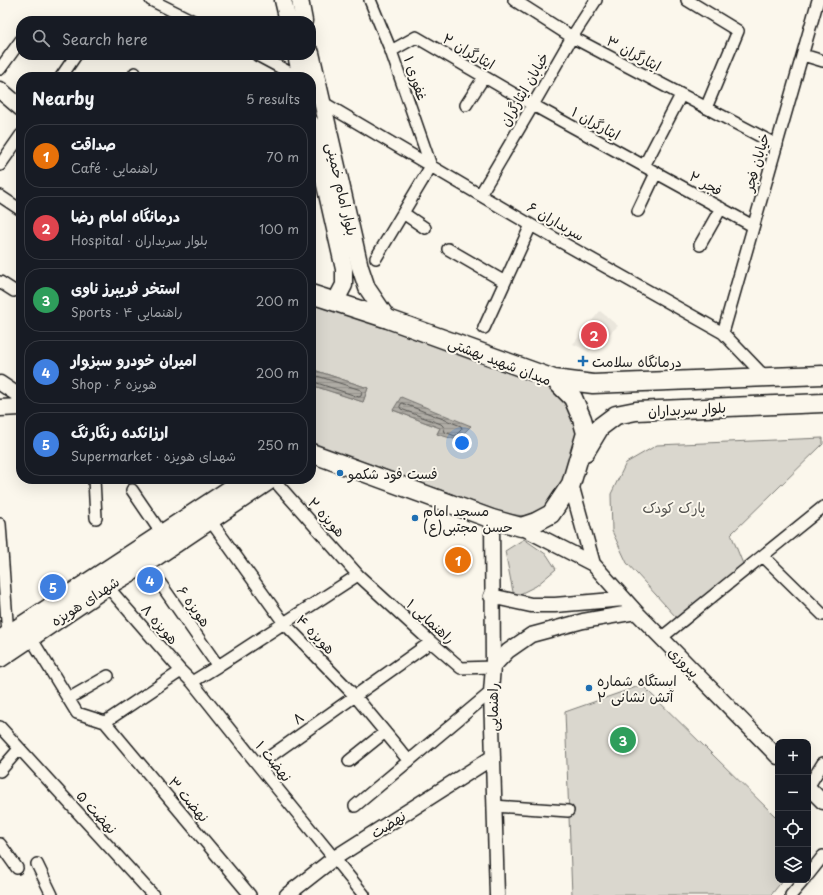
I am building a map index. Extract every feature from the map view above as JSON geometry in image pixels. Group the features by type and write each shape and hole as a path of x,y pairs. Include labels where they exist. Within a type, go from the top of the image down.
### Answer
{"main road":[{"path":"283,0 287,16"},
{"path":"300,0 303,16"},
{"path":"297,60 299,72"},
{"name":"بلوار امام خمینی","path":"313,60 315,72"},
{"name":"بلوار امام خمینی","path":"316,75 322,102 344,269 344,285 334,302"},
{"path":"0,90 16,104"},
{"name":"بلوار امام خمینی","path":"316,137 367,288 388,319"},
{"name":"میدان شهید بهشتی","path":"316,296 388,319 554,379 573,398 586,433 571,484 551,514 536,522 521,527"},
{"name":"بلوار سربداران","path":"554,379 593,384 823,375"},
{"name":"بلوار سربداران","path":"577,466 600,427 616,415 636,411 823,403"},
{"path":"0,408 16,407"},
{"path":"316,457 492,519 521,527"},
{"name":"شهدای هویزه","path":"0,658 107,586 146,563 264,484"},
{"name":"شهدای هویزه","path":"4,638 162,534 226,487"}],"street":[{"path":"151,0 183,16"},
{"path":"170,9 178,0"},
{"name":"غفوری ۱","path":"370,0 391,51 431,166"},
{"name":"ایثارگران ۳","path":"514,0 572,37 777,144"},
{"name":"خیابان ایثارگران","path":"480,195 572,37 596,0"},
{"path":"687,0 738,31 706,108"},
{"name":"خیابان فجر","path":"723,332 818,0"},
{"name":"ایثارگران ۲","path":"391,51 416,37 533,105"},
{"path":"0,69 16,47"},
{"path":"803,55 823,60"},
{"path":"64,72 73,60"},
{"path":"267,60 290,72"},
{"path":"466,105 484,77"},
{"path":"644,166 681,95"},
{"name":"سربداران ۶","path":"322,102 531,225 723,332 766,378"},
{"name":"ایثارگران ۱","path":"533,105 644,166"},
{"path":"0,165 16,142"},
{"path":"376,258 431,166"},
{"name":"فجر ۲","path":"644,166 753,226"},
{"path":"638,211 656,172"},
{"path":"0,196 16,207"},
{"path":"700,245 721,208"},
{"path":"403,213 425,228"},
{"path":"484,328 531,225"},
{"path":"448,249 505,282"},
{"path":"0,282 14,291"},
{"path":"0,383 16,394"},
{"path":"94,484 96,518"},
{"name":"هویزه ۲","path":"276,484 358,575"},
{"path":"571,484 593,564"},
{"path":"132,490 162,534"},
{"path":"661,638 823,508"},
{"name":"راهنمایی","path":"492,519 492,692 497,895"},
{"name":"هویزه ۴","path":"210,520 284,623 355,696 409,761"},
{"path":"0,524 4,638"},
{"path":"521,527 593,564"},
{"path":"763,556 823,615"},
{"name":"هویزه ۶","path":"146,563 218,666"},
{"name":"پیروزی","path":"593,564 636,612 775,754"},
{"path":"192,682 358,575"},
{"name":"راهنمایی ۱","path":"358,575 461,668 493,667"},
{"name":"هویزه ۸","path":"107,586 192,682"},
{"path":"492,596 532,605 555,605 624,599"},
{"path":"493,667 508,651 531,635 583,621 636,612"},
{"path":"30,638 77,713 105,722 181,671"},
{"name":"۸","path":"258,765 431,642"},
{"path":"68,698 108,676"},
{"name":"نهضت ۱","path":"192,682 333,859 364,895"},
{"path":"355,806 492,692"},
{"name":"نهضت ۳","path":"105,722 250,895"},
{"name":"نهضت ۵","path":"0,727 152,895"},
{"path":"349,761 385,732"},
{"path":"0,770 19,749"},
{"name":"نهضت","path":"287,895 333,859 493,757"},
{"path":"811,782 823,763"},
{"path":"811,790 823,802"},
{"path":"494,806 568,811"},
{"path":"0,844 17,868"},
{"path":"811,871 823,856"},
{"path":"37,864 52,895"},
{"path":"792,895 802,883"}],"shaded area":[{"path":"600,311 618,326 589,352 573,344"}],"green space":[{"path":"316,304 535,377 558,394 576,420 575,447 560,490 545,507 525,516 506,514 316,444 316,387 363,402 368,388 316,371","holes":["393,410 471,426 437,434 440,428"]},
{"name":"پارک کودک","path":"823,438 823,444 731,534 747,574 685,627 627,563 612,531 611,494 626,463 657,445"},
{"path":"524,539 547,555 556,569 536,586 514,597 505,551"},
{"path":"642,685 775,816 775,883 781,883 771,895 572,895 565,712"}],"water":[{"path":"316,371 368,388 363,402 316,387"},
{"path":"401,397 471,426 457,440 437,434 440,428 393,410"}],"place":[{"name":"درمانگاه امام رضا","path":"594,335"},
{"name":"درمانگاه سلامت","path":"583,361"},
{"name":"فست فود شکمو","path":"340,473"},
{"name":"مسجد امام حسن مجتبی(ع)","path":"415,518"},
{"name":"صداقت","path":"458,560"},
{"name":"امیران خودرو سبزوار","path":"150,580"},
{"name":"ارزانکده رنگارنگ","path":"53,587"},
{"name":"ایستگاه شماره ۲ آتش نشانی","path":"589,688"},
{"name":"استخر فریبرز ناوی","path":"623,740"}]}
